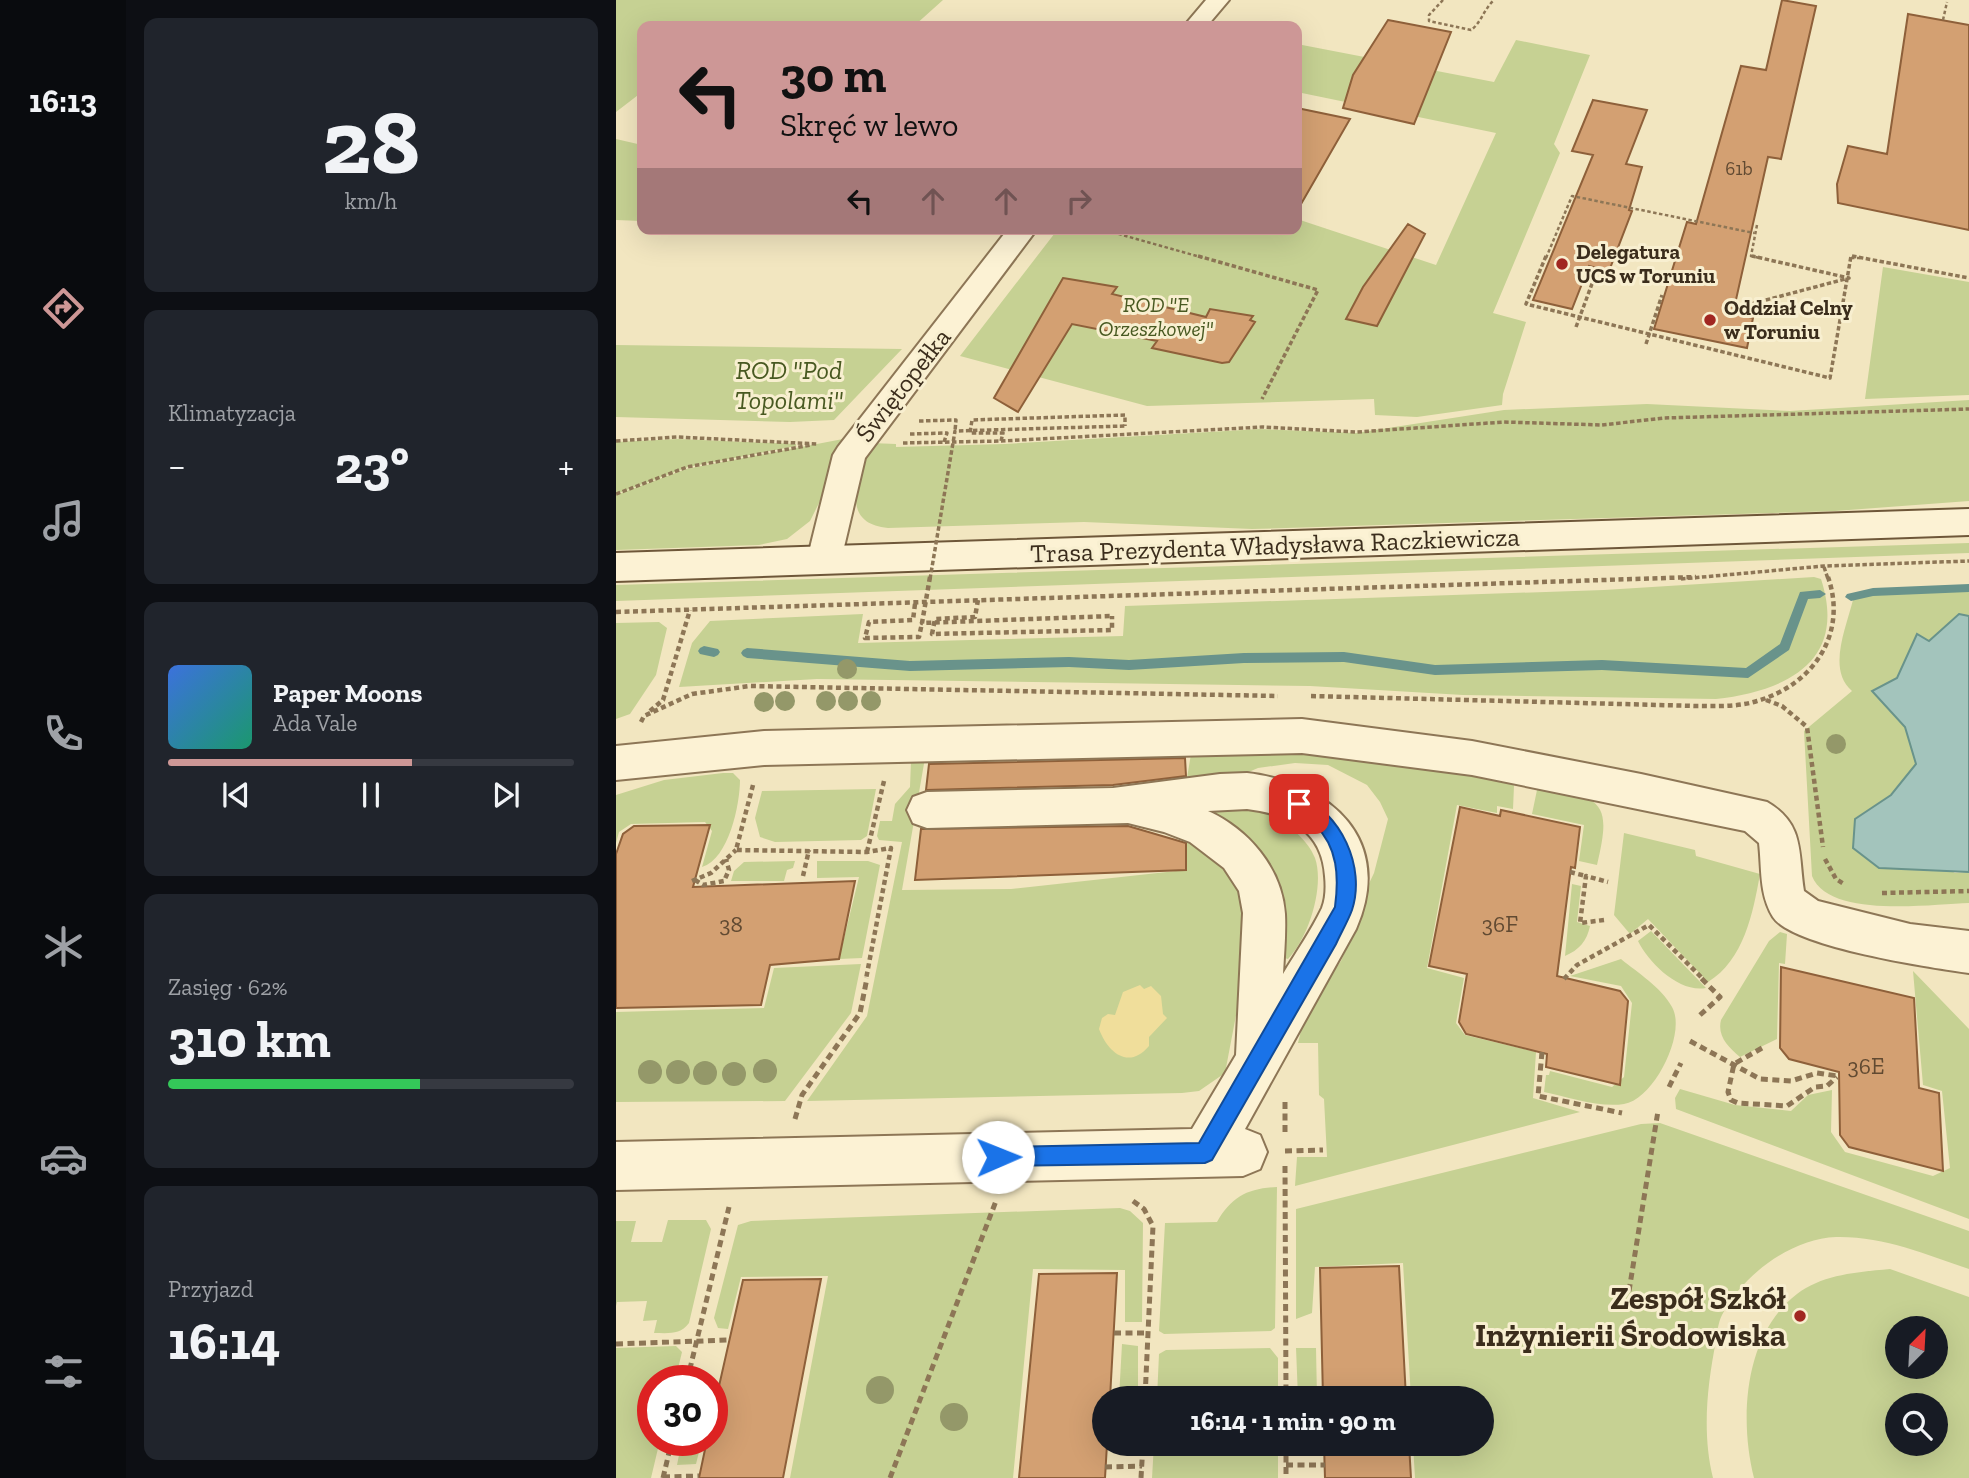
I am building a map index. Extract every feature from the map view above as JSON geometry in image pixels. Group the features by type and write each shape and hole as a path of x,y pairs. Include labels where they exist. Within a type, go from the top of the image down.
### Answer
{"street":[{"path":"1199,21 1217,0"},
{"name":"Świętopełka","path":"824,560 849,455 860,438 902,410 1019,235"},
{"name":"Trasa Prezydenta Władysława Raczkiewicza","path":"1934,522 1969,514"},
{"name":"Trasa Prezydenta Władysława Raczkiewicza","path":"616,567 1969,522"},
{"path":"616,763 732,750 892,744 1302,736 1348,739 1529,768 1753,815 1769,823 1773,829 1782,854 1786,897 1789,905 1800,914 1910,945 1969,952"},
{"path":"616,1166 1224,1152 1258,1058 1338,923 1344,908 1347,880 1340,846 1332,832 1310,810 1278,796 1224,793 1130,805 927,813 1138,809 1176,815 1216,835 1244,861 1262,896 1258,1058"}],"path":[{"path":"1443,0 1429,15 1429,21 1471,30 1475,28 1485,8 1494,0"},
{"path":"1943,20 1947,2"},
{"path":"1754,233 1572,196 1526,304 1830,378 1852,256 1969,278"},
{"path":"1757,225 1749,255 1849,278"},
{"path":"1122,235 1318,290 1262,399"},
{"path":"1576,327 1596,273"},
{"path":"1732,309 1849,278"},
{"path":"1646,344 1662,295"},
{"path":"902,410 909,403 903,443"},
{"path":"860,438 903,443 1001,442 1262,427 1357,432 1504,422 1602,425 1664,418 1969,409"},
{"path":"902,410 957,420 919,637 865,638 869,622 913,620 915,604"},
{"path":"955,431 1125,426 1125,415 972,419 970,433 1003,433 1001,442"},
{"path":"908,434 947,433 944,443"},
{"path":"616,441 677,438 818,444 687,467 616,494"},
{"path":"616,612 1680,579 1755,570 1969,561"},
{"path":"1305,696 1734,705 1765,699 1796,684 1814,669 1831,639 1836,609 1833,586 1824,567"},
{"path":"922,623 1112,616 1112,631 932,634 935,619 975,617 978,600"},
{"path":"635,722 663,700 690,610"},
{"path":"644,716 692,694 750,686 1291,696"},
{"path":"1765,699 1782,706 1807,727 1825,862 1836,879 1850,889"},
{"path":"867,852 892,744"},
{"path":"726,859 729,870 724,881 703,885 694,881 711,873 726,859 736,850 754,783"},
{"path":"736,850 867,852 891,848 860,1013 802,1095"},
{"path":"803,876 809,850"},
{"path":"1570,872 1608,881"},
{"path":"1586,876 1580,923 1604,920"},
{"path":"1872,894 1969,891"},
{"path":"1564,979 1577,965 1650,925 1720,997 1700,1015"},
{"path":"1690,1041 1734,1064 1760,1079 1780,1082 1817,1073 1838,1077 1827,1086 1815,1087 1787,1106 1738,1103 1731,1100 1728,1092 1734,1064 1762,1048"},
{"path":"1542,1052 1538,1096 1622,1114"},
{"path":"1669,1087 1681,1063"},
{"path":"1629,1291 1658,1111"},
{"path":"1224,1152 1285,1151 1286,1386"},
{"path":"890,1478 996,1200"},
{"path":"691,1365 730,1203"},
{"path":"1146,1386 1153,1226"},
{"path":"1114,1333 1148,1334"},
{"path":"616,1344 729,1340"},
{"path":"668,1456 663,1478 699,1476"},
{"path":"1141,1478 1142,1456"},
{"path":"1286,1456 1286,1478"},
{"path":"1286,1465 1325,1465"},
{"path":"1105,1467 1142,1466"}],"green space":[{"path":"616,0 943,0 920,21 637,21 637,96 616,112"},
{"name":"ROD \"E Orzeszkowej\"","path":"1516,40 1590,55 1554,144 1560,153 1493,313 1526,322 1502,405 1417,417 1375,415 1374,399 1147,406 960,356 1053,235 1302,235 1302,221 1436,265 1496,133 1302,93 1302,45 1494,82"},
{"path":"616,139 637,144 637,221 616,220"},
{"path":"1883,267 1969,282 1969,395 1865,399"},
{"name":"ROD \"Pod Topolami\"","path":"616,345 902,349 834,420 790,422 616,417"},
{"path":"1969,400 1969,501 1835,511 1252,529 1084,522 888,528 873,525 863,518 856,500 859,476 866,452 872,450 871,443 896,444 896,447 1005,444 1260,429 1356,433 1504,410 1647,404 1790,411"},
{"path":"678,439 796,446 688,467 616,494 616,442"},
{"path":"843,439 832,456 820,501 810,521 787,539 759,545 616,550 616,495 686,469"},
{"path":"1969,543 1969,553 616,601 616,585"},
{"path":"1814,577 1821,579 1827,608 1826,632 1818,651 1805,667 1766,689 1716,699 1463,695 1310,686 817,679 679,687 692,643 710,621 863,614 858,643 1123,636 1125,606 1604,590"},
{"path":"1969,588 1969,616 1959,614 1929,641 1917,634 1897,678 1905,727 1916,764 1891,795 1855,819 1955,873 1969,872 1969,903 1883,906 1859,904 1838,898 1822,890 1812,876 1804,731 1852,691 1845,682 1839,660 1853,600 1873,592"},
{"path":"659,622 667,628 656,675 630,714 616,719 616,623"},
{"path":"1249,742 1511,780 1514,786 1513,809 1497,806 1497,813 1457,805 1427,968 1464,978 1456,1023 1465,1035 1536,1052 1533,1098 1580,1112 1295,1186 1297,1157 1327,1157 1324,1099 1319,1095 1318,1043 1298,1043 1306,1010 1341,961 1364,909 1364,894 1374,873 1388,819 1380,802 1367,785 1328,765 1295,763 1258,768 1230,780 1186,784 1192,748"},
{"path":"925,758 902,890 1011,889 1185,870 1186,830 1242,872 1250,942 1225,1073 1199,1091 1182,1093 807,1101 867,1016 902,842 879,840 877,836 880,821 892,821 895,804 910,787 911,761"},
{"path":"733,773 740,780 739,790 731,830 726,842 711,862 702,867 712,831 705,822 631,824 619,832 616,843 616,795 664,780"},
{"path":"1543,785 1579,795 1598,807 1603,828 1597,865 1579,861 1584,825 1532,814 1537,790"},
{"path":"876,789 867,836 861,840 775,842 760,837 755,818 762,791"},
{"path":"1248,805 1267,813 1296,832 1315,858 1318,883 1313,912 1302,939 1288,959 1281,957 1279,950 1284,900 1279,881 1270,867 1242,839 1207,824 1207,809 1247,811"},
{"path":"1624,833 1695,850 1696,856 1760,874 1745,934 1730,961 1708,982 1648,919 1630,934 1614,915"},
{"path":"795,861 793,868 787,870 784,881 731,881 734,871 744,862"},
{"path":"817,861 868,861 880,865 862,958 839,959 859,877 817,878"},
{"path":"1572,884 1581,886 1577,922 1590,926 1582,944 1565,956"},
{"path":"1651,931 1706,988 1686,986 1657,967 1638,941"},
{"path":"1780,932 1787,934 1785,964 1779,963 1777,1039 1740,1057 1722,1036 1721,1020 1769,941"},
{"path":"1621,959 1656,987 1672,1007 1675,1032 1665,1063 1646,1090 1624,1104 1594,1103 1544,1092 1546,1075 1549,1075 1550,1071 1612,1087 1624,1077 1632,1003 1621,986 1570,976"},
{"path":"861,964 851,1013 785,1101 616,1102 616,1012 764,1008 774,968"},
{"path":"1913,971 1969,1029 1969,1219 1676,1109 1675,1098 1680,1089 1735,1105 1791,1111 1808,1095 1832,1090 1831,1132 1845,1152 1933,1176 1950,1168 1942,1091 1923,1085"},
{"path":"1660,1123 1969,1231 1969,1269 1920,1252 1853,1237 1819,1239 1785,1252 1769,1262 1731,1301 1718,1328 1707,1410 1713,1478 1415,1478 1414,1456 1494,1456 1494,1386 1410,1386 1403,1263 1315,1267 1312,1313 1296,1319 1296,1209 1641,1124"},
{"path":"1277,1187 1275,1328 1271,1331 1164,1334 1159,1331 1165,1223 1217,1222 1234,1200 1257,1189"},
{"path":"1120,1208 1130,1211 1143,1223 1142,1322 1125,1322 1125,1270 1033,1269 1013,1478 790,1478 828,1276 741,1277 728,1329 718,1328 714,1318 738,1225 751,1221"},
{"path":"668,1220 706,1220 711,1229 689,1323 678,1331 654,1333 657,1320 643,1321 647,1301 617,1302 616,1306 616,1221 636,1221 631,1242 662,1242"},
{"path":"1890,1269 1969,1297 1969,1478 1754,1478 1749,1455 1747,1404 1756,1354 1779,1311 1797,1294 1818,1282 1842,1275"},
{"path":"1122,1344 1138,1346 1138,1386 1120,1386"},
{"path":"676,1346 682,1352 679,1365 637,1365 637,1456 656,1456 651,1478 616,1478 616,1348"},
{"path":"1270,1348 1278,1358 1278,1386 1158,1386 1159,1354 1166,1350"},
{"path":"1296,1348 1316,1348 1317,1386 1298,1386"},
{"path":"679,1456 698,1456 696,1464 677,1465"},
{"path":"1153,1456 1278,1456 1278,1478 1152,1478"}],"sand":[{"path":"1140,985 1144,989 1151,986 1161,996 1163,1014 1167,1018 1149,1037 1149,1046 1141,1053 1134,1057 1120,1056 1103,1038 1099,1029 1102,1018 1108,1014 1115,1015 1123,992"}],"water":[{"path":"1959,614 1969,616 1969,872 1879,868 1853,848 1855,819 1891,795 1916,764 1905,727 1872,691 1897,678 1917,634 1929,641"}],"building":[{"path":"1782,0 1816,6 1781,159 1768,157 1733,313 1753,318 1747,348 1654,329 1687,222 1696,224 1741,66 1766,70"},
{"path":"1908,14 1969,25 1969,230 1838,203 1837,184 1848,146 1887,154"},
{"path":"1388,20 1451,32 1414,124 1343,108 1353,75"},
{"path":"1593,100 1647,110 1626,164 1642,167 1629,210 1632,211 1609,271 1589,266 1572,309 1533,300 1593,155 1572,151"},
{"path":"1302,109 1350,119 1302,202"},
{"path":"1408,224 1425,234 1377,326 1346,319 1363,287"},
{"path":"1063,278 1117,287 1112,294 1206,317 1210,309 1253,316 1250,320 1255,322 1229,362 1222,363 1152,348 1157,341 1072,324 1018,412 994,398"},
{"path":"1185,758 1186,776 1113,785 926,790 929,764"},
{"path":"1460,807 1500,816 1501,810 1580,827 1575,868 1571,867 1557,976 1620,991 1628,1001 1620,1085 1546,1067 1547,1054 1466,1034 1459,1022 1467,974 1429,966"},
{"path":"710,825 693,887 855,881 839,959 770,965 761,1005 616,1008 616,854 623,834 634,826"},
{"path":"1128,826 1186,843 1186,870 915,880 921,829"},
{"path":"1781,967 1914,998 1919,1088 1939,1093 1943,1171 1849,1147 1840,1135 1839,1072 1789,1059 1780,1048"},
{"path":"1399,1266 1405,1386 1323,1386 1320,1268"},
{"path":"1117,1273 1111,1386 1092,1386 1092,1456 1106,1456 1105,1478 1019,1478 1039,1274"},
{"path":"821,1279 783,1478 699,1478 704,1456 728,1456 728,1365 724,1365 743,1280"},
{"path":"1324,1456 1410,1456 1411,1478 1325,1478"}],"waterway":[{"path":"1851,597 1873,592 1969,588"},
{"path":"747,653 910,666 1069,662 1129,665 1244,658 1344,657 1435,670 1602,665 1748,673 1785,647 1804,595 1820,594"},
{"path":"704,651 714,652"}],"place":[{"name":"Delegatura UCS w Toruniu","path":"1562,264"},
{"name":"Oddział Celny w Toruniu","path":"1710,320"},
{"name":"Zespół Szkół Inżynierii Środowiska","path":"1800,1316"}],"route":[{"path":"998,1157 1205,1153 1338,923 1344,908 1347,880 1340,846 1321,819 1299,804"}]}
